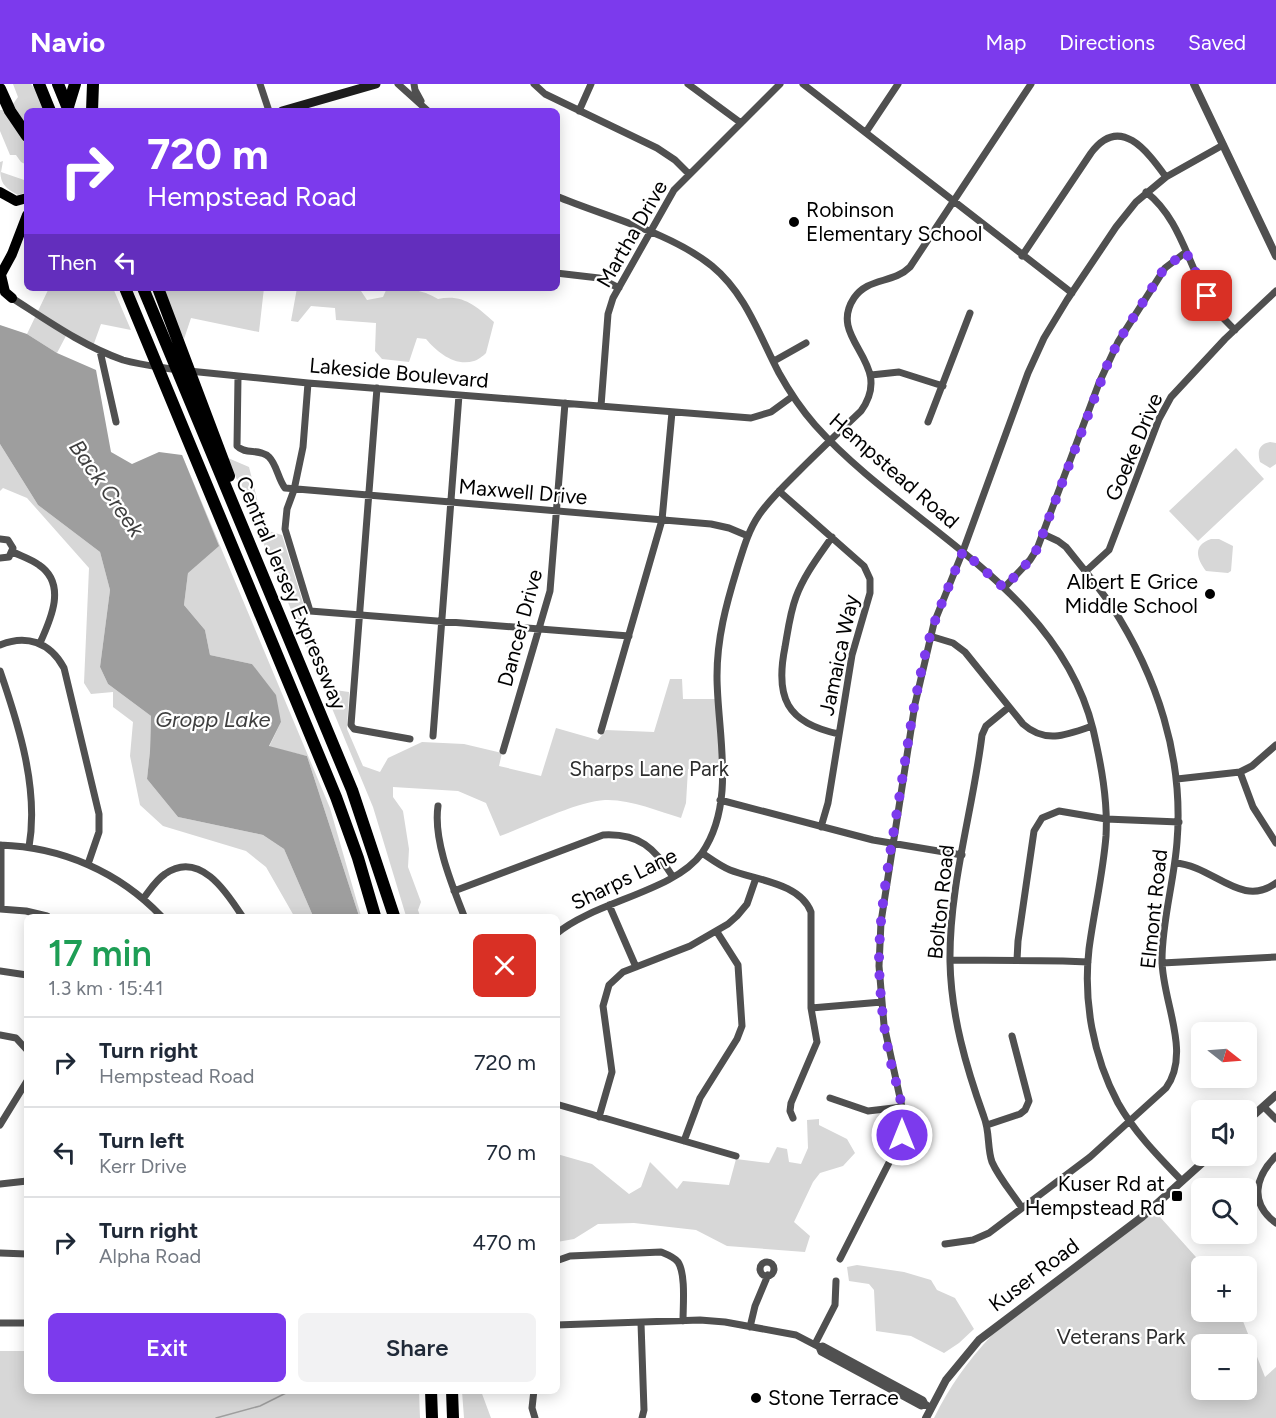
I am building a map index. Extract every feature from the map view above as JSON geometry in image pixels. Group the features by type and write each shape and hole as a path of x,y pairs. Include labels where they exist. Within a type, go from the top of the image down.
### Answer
{"highway":[{"path":"39,84 49,108"},
{"path":"57,84 67,108"},
{"path":"69,108 77,84"},
{"path":"92,108 93,84"},
{"path":"0,89 10,111 24,132"},
{"name":"Central Jersey Expressway","path":"126,291 336,797 358,858 374,914"},
{"name":"Central Jersey Expressway","path":"143,291 352,790 393,914"},
{"path":"158,291 219,446 244,529"},
{"path":"431,1394 432,1418"},
{"path":"452,1394 453,1418"}],"main road":[{"path":"292,108 374,84"},
{"path":"0,192 16,201 24,199"},
{"path":"12,254 24,223"},
{"path":"12,298 5,292 0,275 24,231"},
{"path":"0,298 12,298"}],"street":[{"path":"260,84 268,108"},
{"path":"398,84 424,108"},
{"path":"414,84 425,108"},
{"path":"534,84 545,94 657,148 675,160 689,174"},
{"path":"579,111 591,84"},
{"path":"687,84 741,123"},
{"name":"Martha Drive","path":"602,406 608,314 619,288 674,190 780,84"},
{"path":"866,132 898,84"},
{"path":"942,386 899,372 871,375 849,332 847,317 851,304 864,287 893,279 905,272 1031,84"},
{"path":"1194,84 1276,256"},
{"path":"808,85 1022,256 1072,293"},
{"path":"1022,256 1091,153 1102,141 1121,137 1136,141 1144,147 1166,177"},
{"path":"840,1259 899,1143 903,1125 902,1107 889,1053 882,1002 879,966 881,922 915,704 930,636 944,595 963,551 1028,373 1044,338 1126,213 1146,192 1166,177 1223,145"},
{"path":"1146,192 1164,210 1211,304 1235,330"},
{"name":"Hempstead Road","path":"560,198 650,232 690,251 723,275 748,310 793,396 830,440 898,501 963,551 1004,588 1035,621 1067,665 1092,726 1102,771 1106,819 1104,854 1088,963 1090,1015 1097,1051 1110,1086 1130,1121 1149,1146 1182,1181"},
{"path":"1004,588 1033,557 1099,383 1118,342 1165,268 1186,252"},
{"path":"560,273 599,278 619,288"},
{"name":"Goeke Drive","path":"1085,572 1108,550 1165,407 1178,388 1276,291"},
{"name":"Lakeside Boulevard","path":"12,298 100,351 141,364 201,373 756,417 771,412 793,396"},
{"path":"928,422 970,313"},
{"path":"774,361 806,344"},
{"path":"100,351 116,422"},
{"name":"Sharps Lane","path":"560,931 572,922 673,877 687,868 702,853 711,835 720,800 723,752 717,678 719,642 726,607 748,536 759,516 779,491 865,404 871,390 871,375"},
{"path":"238,377 237,446 243,451 266,454 272,461 285,488 294,490"},
{"path":"308,383 303,447 294,490 287,509 285,529 307,607 313,612 629,636"},
{"path":"377,388 351,718 352,728 410,740"},
{"path":"433,736 459,395"},
{"name":"Dancer Drive","path":"503,751 552,578 565,403"},
{"path":"601,731 662,520 672,412"},
{"name":"Maxwell Drive","path":"294,490 720,525 748,536"},
{"name":"Jamaica Way","path":"779,491 864,566 871,587 852,655 828,803 821,826"},
{"name":"Elmont Road","path":"945,1244 981,1237 1090,1157 1166,1088 1177,1065 1178,1051 1165,992 1162,963 1179,822 1177,779 1167,725 1153,685 1120,620 1063,544 1043,534"},
{"path":"832,537 807,573 796,598 780,679 784,697 799,718 814,728 839,734"},
{"path":"0,539 5,538 11,542 13,552 44,569 54,587 53,612 40,643"},
{"path":"0,558 9,557 13,552"},
{"path":"930,636 953,643 965,652 1028,728 1041,735 1064,736 1092,726"},
{"path":"0,645 19,639 40,643 59,659 67,678 99,814 99,832 88,864"},
{"path":"0,671 15,719 27,774 32,819 29,847"},
{"name":"Bolton Road","path":"1009,707 986,726 982,735 952,915 950,960 952,999 961,1044 987,1125 993,1164 1022,1208"},
{"path":"1177,779 1240,772 1252,766 1276,745"},
{"path":"1240,772 1253,807 1276,843"},
{"path":"720,800 892,843 962,855"},
{"path":"438,806 439,834 454,891 463,914"},
{"path":"1017,960 1034,831 1038,822 1047,814 1059,811 1106,819 1179,822"},
{"path":"454,891 603,835 622,835 648,846 662,859 673,877"},
{"path":"31,914 0,909 0,845 55,852 88,864 112,876 159,914"},
{"path":"702,853 728,869 795,891 808,905 812,918 811,1008 817,1042 791,1103 790,1111 793,1118"},
{"path":"1175,863 1201,869 1243,891 1257,891 1276,883"},
{"path":"143,899 164,874 177,868 192,867 211,876 240,914"},
{"path":"600,1117 612,1072 604,999 613,981 623,972 690,946 717,932 742,910 750,897 756,878"},
{"path":"609,905 636,967"},
{"path":"684,1141 700,1098 737,1039 742,1026 738,965 717,932"},
{"path":"1162,963 1276,957"},
{"path":"950,960 1088,963"},
{"path":"0,971 24,974"},
{"path":"811,1008 882,1002"},
{"path":"0,1035 16,1038 24,1047"},
{"path":"987,1125 1020,1114 1028,1106 1029,1101 1012,1036"},
{"path":"0,1125 24,1086"},
{"path":"830,1098 868,1111 902,1107"},
{"path":"1257,1113 1271,1102 1276,1119"},
{"path":"560,1105 736,1156"},
{"path":"1276,1156 1263,1171 1258,1192 1262,1207 1276,1223"},
{"name":"Kuser Road","path":"926,1418 928,1406 952,1371 979,1340 1025,1303 1142,1217 1198,1166"},
{"path":"0,1184 24,1181"},
{"path":"560,1260 570,1256 661,1252 667,1254 678,1262 682,1273 683,1321"},
{"path":"0,1253 24,1254"},
{"path":"750,1326 755,1306 768,1275"},
{"path":"817,1346 834,1305 836,1281"},
{"path":"560,1325 708,1320 796,1335 817,1346 823,1346 871,1376 923,1400 928,1406"},
{"path":"0,1323 24,1323"},
{"path":"641,1323 644,1410 642,1418"},
{"path":"534,1394 532,1408 535,1418"}],"green space":[{"path":"13,84 31,84 45,108 24,108 24,122 13,104 18,97"},
{"path":"0,110 4,110 24,136 24,164 16,155 10,155 0,131"},
{"path":"3,161 1,172 24,180 24,193 18,195 5,186 0,174 0,162"},
{"path":"48,291 114,291 131,330 101,324 92,349 67,334 57,353 27,334"},
{"path":"160,291 264,291 259,332 191,318 184,339"},
{"path":"296,291 361,291 367,300 383,297 386,291 417,291 438,299 462,300 475,306 494,322 486,353 476,360 460,362 453,360 435,349 426,339 417,338 409,362 382,359 375,351 376,323 336,320 335,308 311,306 298,322 291,321"},
{"path":"1270,442 1276,443 1276,464 1270,468 1260,462 1259,455 1261,446"},
{"path":"0,444 38,505 100,552 110,590 100,667 108,684 151,716 147,779 178,817 263,835 284,849 312,914 293,914 266,867 246,851 163,826 140,805 130,756 133,722 113,707 113,692 91,694 84,683 89,568 27,498 3,488 0,491"},
{"path":"1236,448 1264,479 1198,541 1169,511"},
{"path":"182,455 330,808 360,914 358,914 307,756 269,747 281,722 252,664 210,655 205,630 184,605 188,573"},
{"name":"Sharps Lane Park","path":"228,458 249,467 265,530 282,535 324,671 335,690 349,692 347,729 363,766 380,772 388,758 422,742 464,744 502,753 499,766 541,776 556,728 598,740 606,730 654,732 670,679 682,679 683,699 715,699 720,737 720,771 688,769 686,803 681,818 634,803 614,800 594,801 567,809 500,836 486,803 458,791 393,787 393,797 403,811 409,849 408,867 421,902 418,910 419,914 405,914 373,807"},
{"path":"1211,539 1219,539 1233,546 1231,571 1228,573 1206,571 1198,557 1201,545"},
{"path":"819,1119 819,1125 847,1139 855,1153 843,1166 820,1173 813,1182 794,1222 810,1236 805,1252 727,1246 696,1230 634,1223 598,1224 574,1239 560,1241 560,1155 592,1164 629,1194 641,1187 650,1162 677,1189 683,1181 729,1185 736,1159 769,1163 777,1147 787,1149 789,1162 801,1164 808,1148 807,1120"},
{"name":"Veterans Park","path":"1152,1208 1195,1256 1191,1256 1191,1322 1243,1322 1248,1334 1191,1334 1191,1400 1257,1400 1257,1357 1265,1377 1276,1367 1276,1418 934,1418 946,1395 974,1355 991,1336"},
{"path":"857,1265 904,1272 931,1280 937,1290 955,1298 974,1329 944,1353 911,1336 876,1331 874,1290 869,1284 849,1281 847,1267"},
{"path":"0,1351 24,1351 24,1394 419,1394 420,1418 0,1418"},
{"path":"462,1394 482,1394 491,1418 464,1418"}],"water":[{"name":"Gropp Lake","path":"0,325 27,334 57,353 96,370 111,452 132,464 159,452 182,455 219,546 188,573 184,605 205,630 210,655 252,664 276,695 281,722 269,746 307,756 358,914 312,914 284,849 263,835 178,817 147,779 151,716 108,684 100,667 110,590 100,552 38,505 0,444"}],"waterway":[{"name":"Back Creek","path":"216,1418 260,1406 284,1394"}],"place":[{"name":"Robinson Elementary School","path":"794,222"},
{"name":"Albert E Grice Middle School","path":"1210,594"},
{"name":"Kuser Rd at Hempstead Rd","path":"1177,1196"},
{"name":"Stone Terrace","path":"756,1398"}],"route":[{"path":"902,1135 902,1107 884,1024 879,944 883,900 919,680 930,636 944,595 963,551 1004,588 1033,557 1108,363 1118,342 1165,268 1186,252 1207,296"}]}
